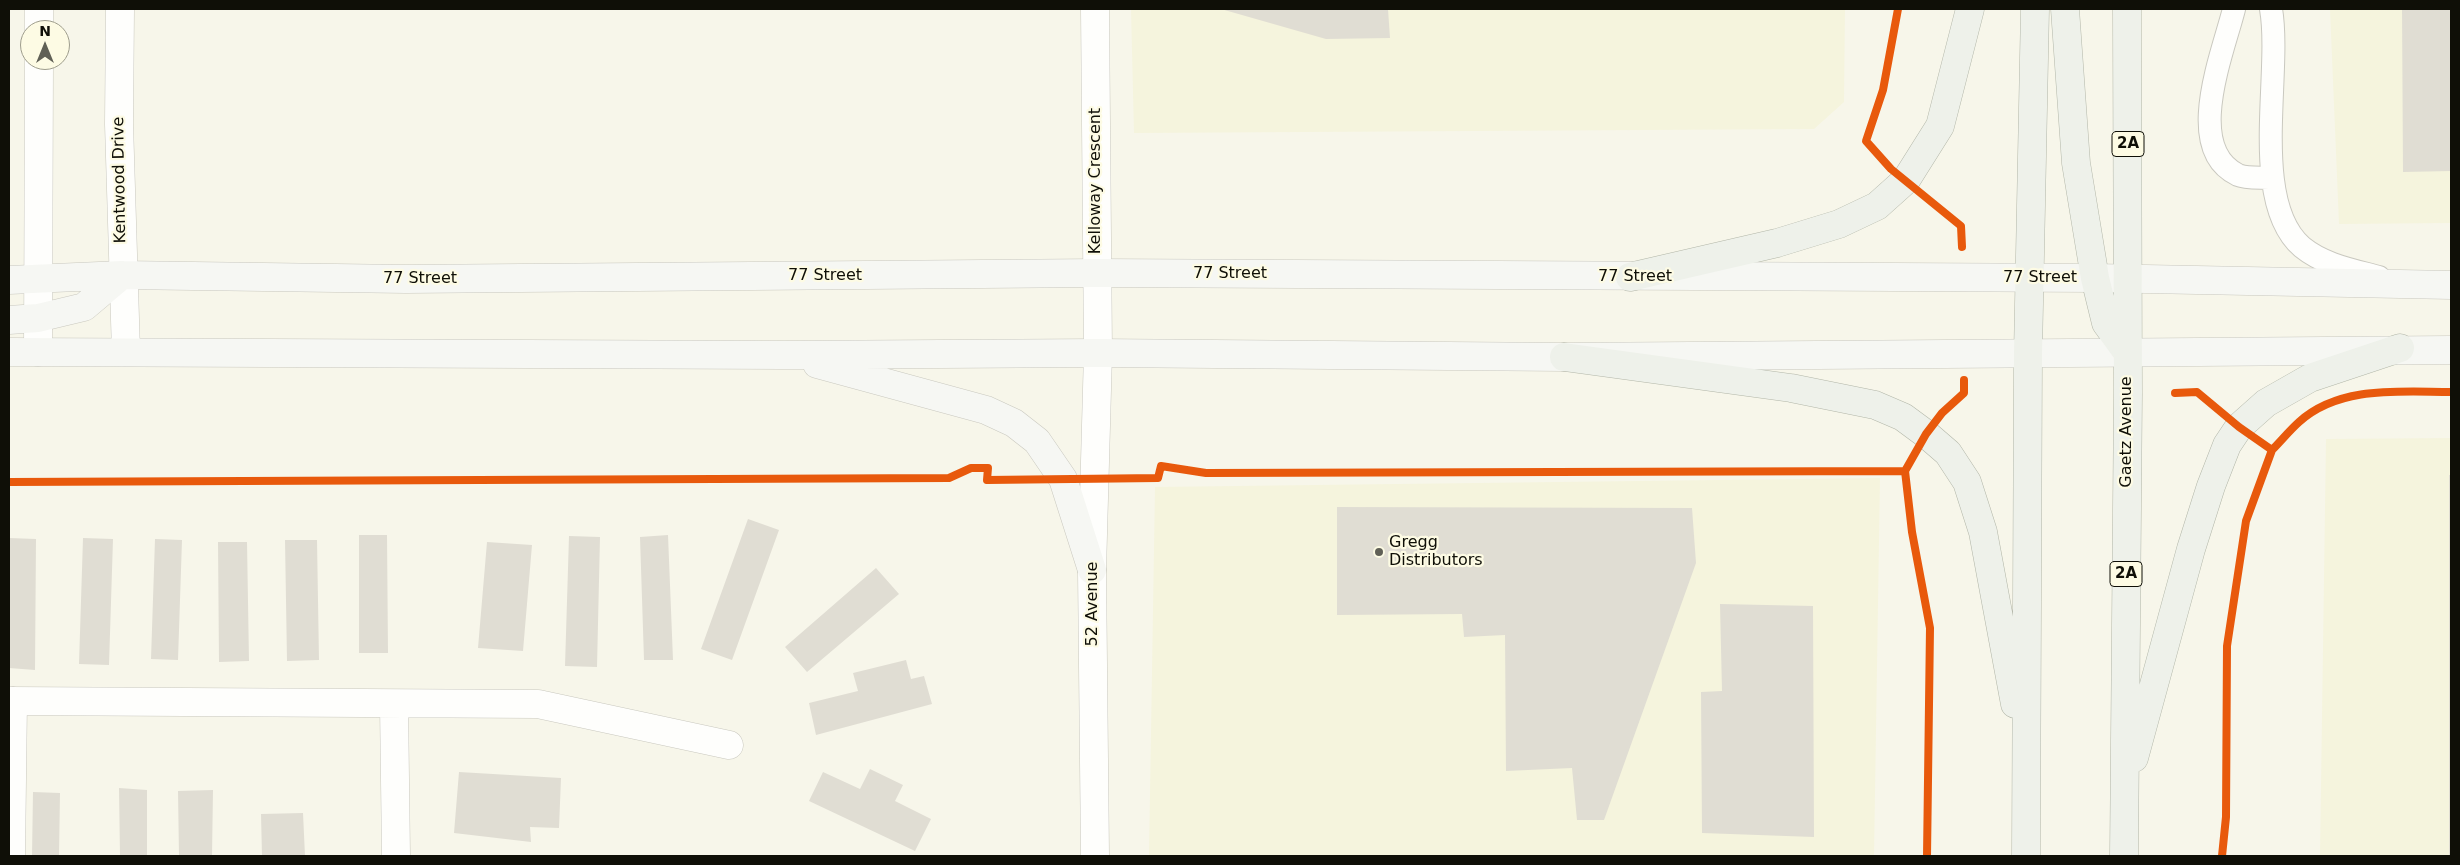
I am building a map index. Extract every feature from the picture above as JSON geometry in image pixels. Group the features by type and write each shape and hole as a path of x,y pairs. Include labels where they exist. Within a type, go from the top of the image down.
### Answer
{"main road":[{"path":"1630,277 1777,243 1838,224 1877,206 1906,180 1940,126 1970,9"},
{"path":"2026,856 2028,353 2035,9"},
{"path":"2065,9 2076,163 2094,278 2106,323 2127,352"},
{"name":"Gaetz Avenue","path":"2124,856 2129,279 2127,9"},
{"name":"77 Street","path":"9,280 122,275 406,279 1097,273 2094,278 2410,285 2451,284"},
{"path":"9,320 38,318 84,307 122,275"},
{"path":"2124,796 2191,550 2211,486 2227,445 2239,427 2266,403 2310,378 2400,348"},
{"path":"9,352 784,355 1098,353 1564,357 2400,348 2451,350"},
{"path":"784,355 986,410 1014,423 1038,440 1063,479 1092,570"},
{"path":"1564,357 1791,388 1875,405 1902,417 1948,453 1967,482 1983,532 2027,770"}],"street":[{"name":"Kentwood Drive","path":"120,9 119,124 122,275 126,352"},
{"name":"Kelloway Crescent","path":"1095,9 1098,353"},
{"path":"38,352 39,70"},
{"name":"52 Avenue","path":"1094,856 1092,570 1098,353"},
{"path":"11,856 11,701 538,704 729,745"},
{"path":"394,704 396,856"}],"lane":[{"path":"2234,9 2210,104 2209,132 2215,154 2226,167 2240,176 2272,178"},
{"path":"2271,9 2272,178 2280,213 2289,231 2302,246 2317,257 2339,266 2410,285"}],"shaded area":[{"path":"1131,9 1845,9 1844,102 1814,129 1134,133"},
{"path":"2330,9 2451,9 2451,223 2339,224"},
{"path":"2451,438 2451,856 2320,856 2326,439"},
{"path":"1880,478 1874,856 1149,856 1155,487"}],"building":[{"path":"1221,9 1388,9 1390,38 1326,39"},
{"path":"2402,9 2451,9 2451,171 2403,172"},
{"path":"2449,475 2451,475 2451,856 2449,856"},
{"path":"1337,507 1692,508 1696,563 1604,820 1577,820 1572,768 1506,771 1505,635 1464,637 1462,614 1337,615"},
{"path":"748,519 779,530 732,660 701,649"},
{"path":"359,535 387,535 388,653 359,653"},
{"path":"668,535 673,660 644,660 640,537"},
{"path":"569,536 600,537 597,667 565,666"},
{"path":"9,538 36,539 35,670 9,668"},
{"path":"83,538 113,539 109,665 79,664"},
{"path":"155,539 182,540 178,660 151,659"},
{"path":"285,540 317,540 319,660 287,661"},
{"path":"218,542 247,542 249,661 219,662"},
{"path":"487,542 532,545 523,651 478,648"},
{"path":"876,568 899,594 807,672 785,647"},
{"path":"1720,604 1813,606 1814,837 1702,833 1701,692 1722,691"},
{"path":"906,660 911,679 924,676 932,704 816,735 809,703 858,691 853,673"},
{"path":"870,769 903,785 895,801 931,819 915,851 809,801 823,772 860,789"},
{"path":"459,772 561,778 559,828 530,827 531,842 454,833"},
{"path":"119,788 147,790 147,856 120,856"},
{"path":"213,790 212,856 179,856 178,791"},
{"path":"33,792 60,793 59,856 32,856"},
{"path":"303,813 305,856 262,856 261,814"}],"cycle path":[{"path":"1898,9 1883,90 1866,141 1891,169 1961,226 1962,247"},
{"path":"1927,856 1930,628 1912,532 1905,471 1926,434 1942,413 1964,393 1964,380"},
{"path":"2175,393 2197,392 2239,427 2272,450 2246,521 2227,646 2226,817 2222,856"},
{"path":"2272,450 2299,422 2315,410 2333,402 2352,396 2372,393 2451,392"},
{"path":"9,482 949,478 971,468 988,468 987,480 1158,478 1161,466 1206,473 1905,471"}],"place":[{"name":"Gregg Distributors","path":"1379,552"}]}
